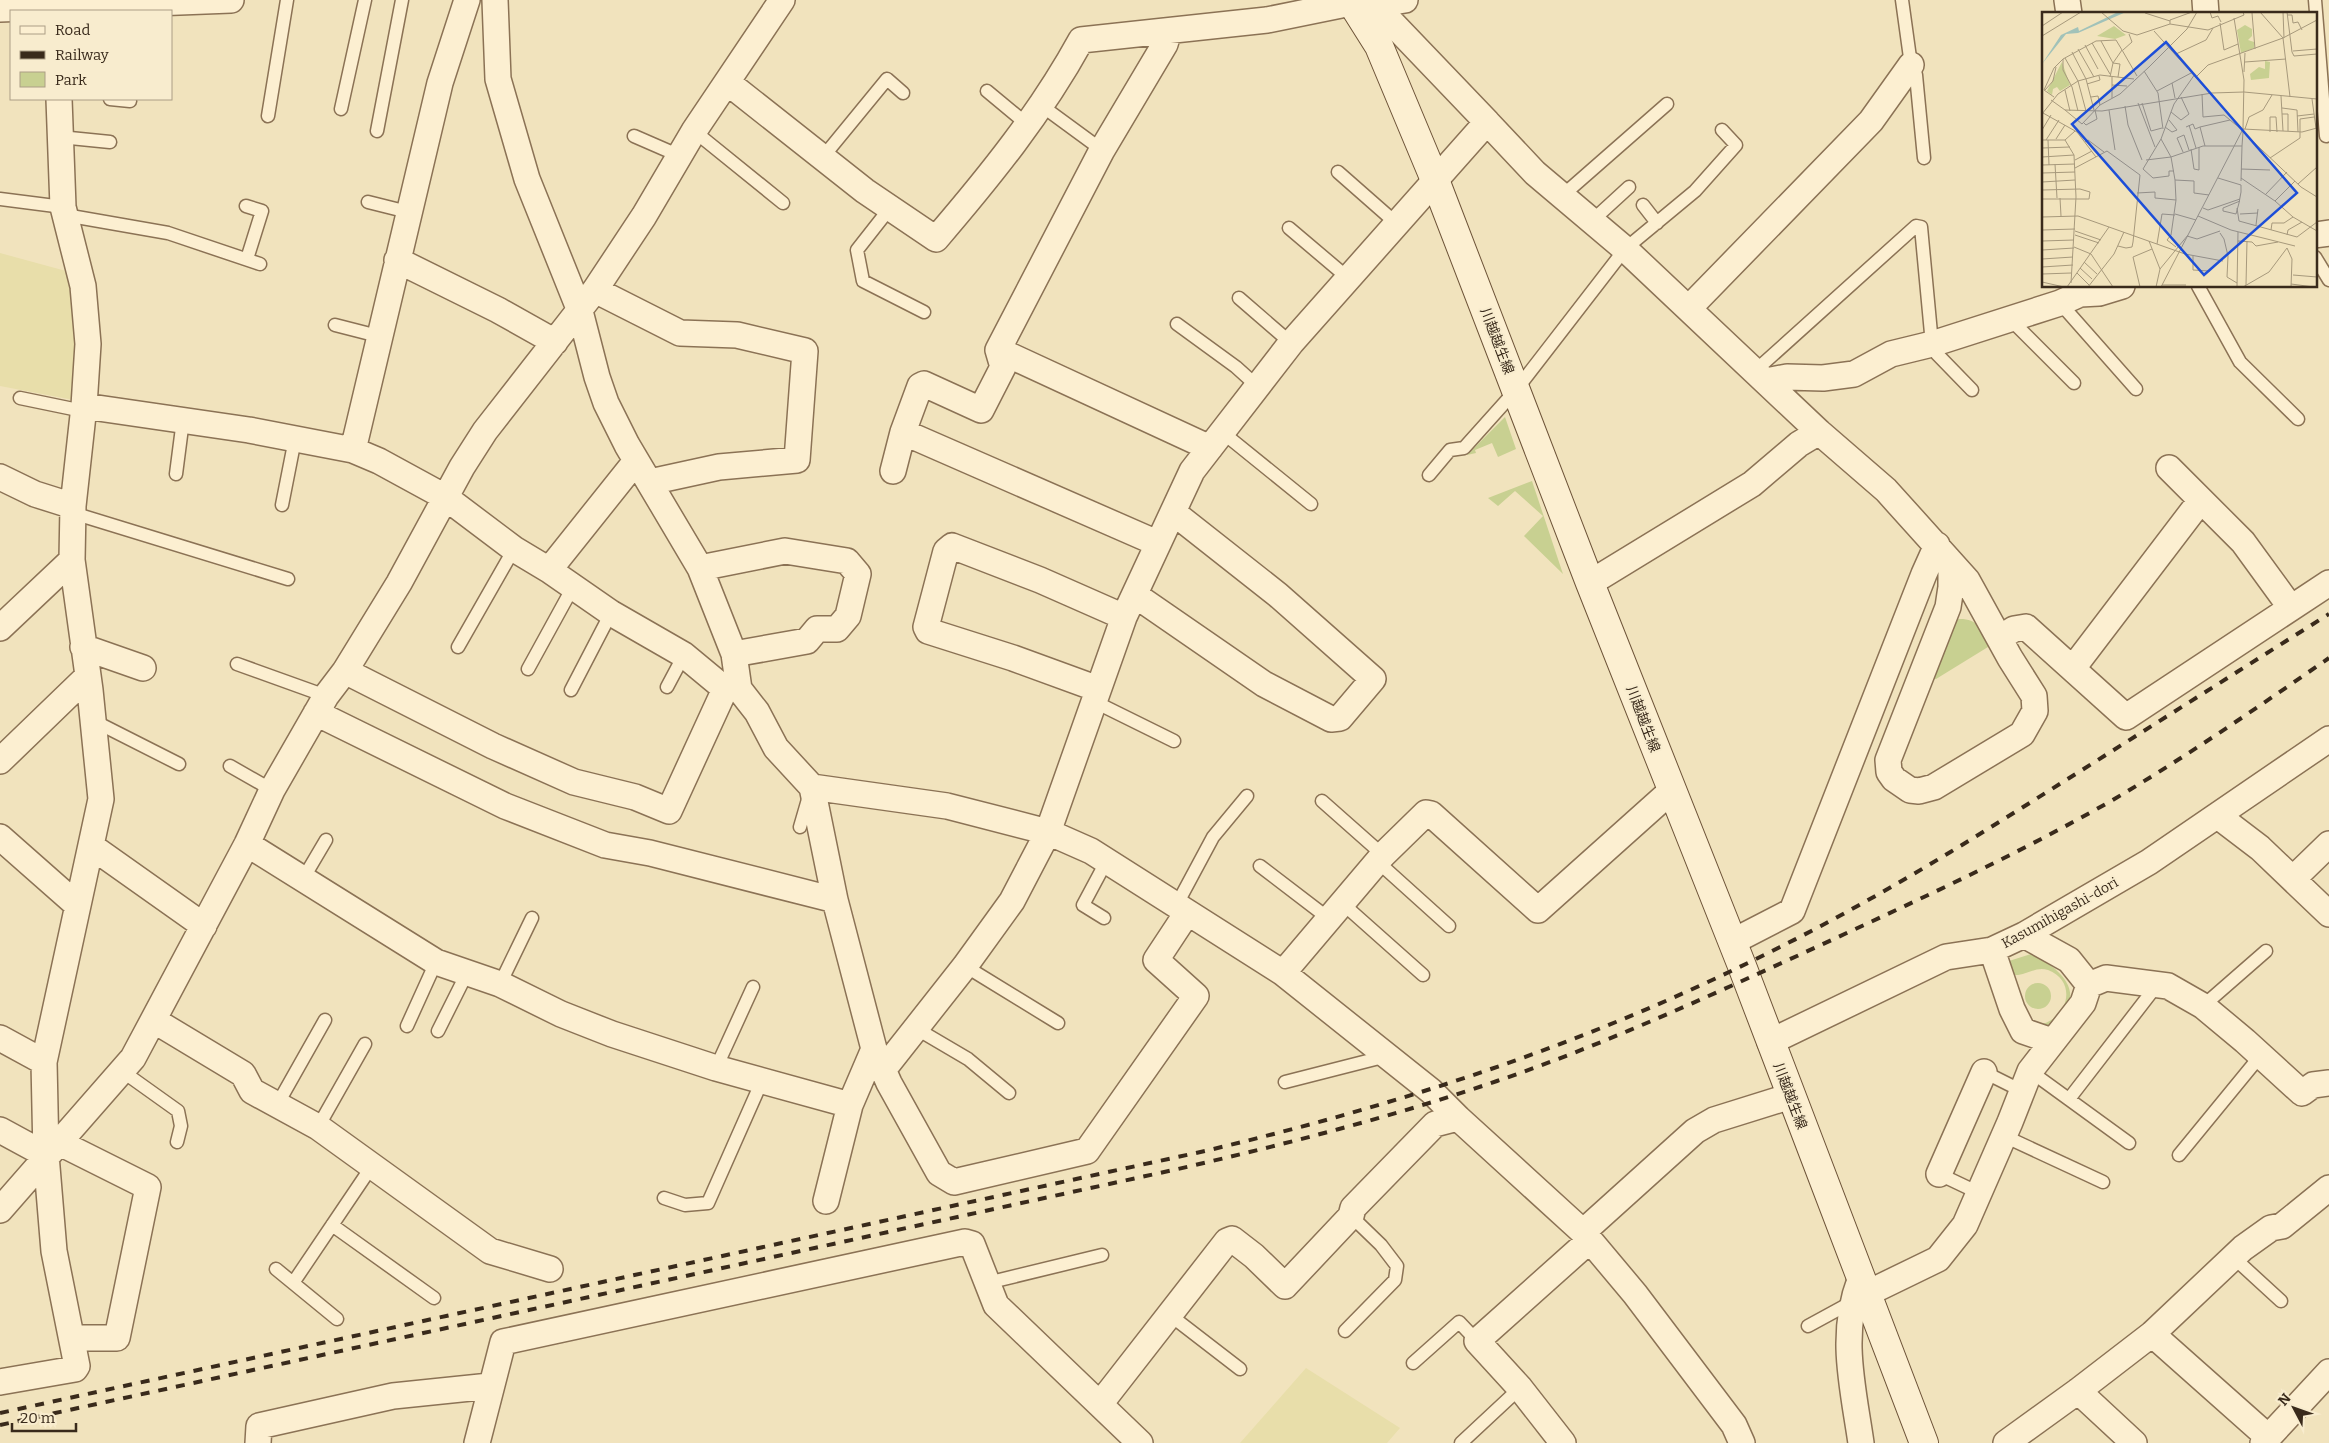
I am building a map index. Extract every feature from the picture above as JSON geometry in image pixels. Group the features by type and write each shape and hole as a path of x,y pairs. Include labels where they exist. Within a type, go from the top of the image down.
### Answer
{"main road":[{"name":"川越越生線","path":"1361,2 1435,180 1590,584 1732,942 1791,1096 1859,1292 1924,1443"}],"street":[{"path":"0,9 231,0"},
{"path":"353,450 378,336 440,83 467,0"},
{"path":"345,671 493,746 574,782 635,797 669,812 732,689 734,654 700,568 636,461 606,403 597,377 580,311 527,179 498,79 495,0"},
{"path":"0,1210 52,1148 133,1058 155,1021 247,844 272,790 321,705 345,671 399,584 445,497 485,431 595,290 644,216 694,131 782,0"},
{"path":"727,82 890,208 936,239 990,176 1035,115 1081,40 1267,20 1361,2 1405,0"},
{"path":"1361,2 1487,122 1536,172 1625,249 1819,432 1886,490 1944,554 1967,580 2034,696 2035,711 2022,734 1934,787 1919,792 1910,790 1894,780 1889,772 1891,750 1948,607 1952,587 1944,554"},
{"path":"893,471 903,432 920,386 924,384 981,410 1002,367 998,350 1102,150 1165,44 1169,31"},
{"path":"1689,308 1871,121 1911,65"},
{"path":"0,1382 74,1369 77,1366 73,1338 56,1267 52,1148 44,1062 101,799 94,721 72,560 73,510 84,409 88,344 83,286 64,211 59,100"},
{"path":"826,1201 850,1105 878,1059 917,1029 965,966 1012,901 1048,832 1124,617 1192,471 1291,343 1487,122"},
{"path":"2316,234 2329,233"},
{"path":"397,260 498,310 555,342"},
{"path":"1760,376 1823,378 1854,374 1891,354 1932,344 2060,303 2080,294 2106,288"},
{"path":"595,290 680,333 737,335 805,351 797,460 719,467 650,482"},
{"path":"998,350 1216,440"},
{"path":"84,409 183,420 295,439 353,450 379,461 445,497 514,549 549,570 611,613 684,655 732,689 757,712 776,748 812,787 835,900 878,1059 939,1174 954,1182 1087,1150 1196,996 1156,960 1182,910"},
{"path":"903,432 1157,543"},
{"path":"1590,584 1752,484 1799,444 1819,432"},
{"path":"549,570 636,461"},
{"path":"2169,468 2243,542 2291,608"},
{"path":"0,477 73,510"},
{"path":"2073,668 2201,500"},
{"path":"1135,595 1264,684 1331,719 1340,718 1373,679 1278,595 1174,513"},
{"path":"1096,695 1013,658 928,631 926,627 946,551 952,546 1040,580 1124,617"},
{"path":"700,568 785,551 847,561 858,574 848,616 837,629 817,629 807,641 734,654"},
{"path":"1732,942 1792,912 1924,574 1944,554"},
{"path":"0,628 72,560"},
{"path":"2000,638 2014,629 2026,627 2126,717 2329,583"},
{"path":"83,647 143,668"},
{"path":"0,761 88,676"},
{"path":"321,705 505,806 605,846 650,853 835,900"},
{"name":"Kasumihigashi-dori","path":"1770,1042 1946,957 1992,950 2024,935 2149,862 2329,738"},
{"path":"812,787 947,806 1048,832 1091,851 1283,973 1431,1090 1458,1118 1587,1236 1630,1288 1734,1425 1742,1443"},
{"path":"1283,973 1380,859 1426,813 1432,814 1538,910 1671,791"},
{"path":"2218,816 2260,848 2329,914"},
{"path":"2,843 77,905"},
{"path":"247,844 436,962 500,984 560,1014 612,1034 716,1068 850,1105"},
{"path":"2293,879 2329,844"},
{"path":"91,846 204,926"},
{"path":"2024,935 2069,960 2089,986"},
{"path":"1992,950 2012,1009 2024,1031 2052,1041"},
{"path":"1861,1443 1849,1361 1849,1326 1859,1292 1938,1259 1965,1225 2026,1081 2052,1041 2083,1003 2089,986 2106,978 2168,986 2203,1006 2302,1093 2313,1085 2329,1082"},
{"path":"155,1021 243,1074 252,1091 318,1127 490,1251 550,1269"},
{"path":"0,1038 44,1062"},
{"path":"1939,1174 1984,1072"},
{"path":"1562,1443 1520,1388 1477,1341 1695,1131 1714,1120 1791,1096"},
{"path":"1100,1404 1227,1241 1232,1239 1285,1286 1351,1216 1353,1208 1435,1124 1458,1118"},
{"path":"0,1130 52,1148 148,1187 117,1338 73,1338"},
{"path":"2006,1443 2152,1334 2233,1257 2271,1228 2282,1226 2329,1188"},
{"path":"477,1443 490,1386 503,1342 966,1242 972,1244 996,1305 1140,1443"},
{"path":"2152,1334 2266,1440 2329,1372"},
{"path":"258,1443 259,1426 393,1396 490,1386"},
{"path":"2078,1391 2134,1443"}],"lane":[{"path":"268,116 287,0"},
{"path":"341,109 366,0"},
{"path":"377,131 402,0"},
{"path":"1902,0 1911,65 1916,76 1924,158"},
{"path":"2316,12 2326,136"},
{"path":"823,157 887,79 903,93"},
{"path":"988,91 1102,150"},
{"path":"120,100 130,101"},
{"path":"1562,196 1667,104"},
{"path":"1429,475 1450,450 1464,448 1516,390 1625,249 1695,190 1736,145 1722,130"},
{"path":"694,131 783,203"},
{"path":"634,136 680,156"},
{"path":"60,137 110,142"},
{"path":"1338,172 1396,223"},
{"path":"1593,220 1629,188"},
{"path":"0,199 168,233 260,264"},
{"path":"368,202 408,212"},
{"path":"1643,204 1657,223"},
{"path":"246,206 262,211 247,259"},
{"path":"890,208 857,250 863,281 924,312"},
{"path":"1760,376 1916,226 1920,227 1932,344 1937,354 1972,390"},
{"path":"1289,228 1348,278"},
{"path":"2316,259 2329,280"},
{"path":"2199,288 2240,362 2298,419"},
{"path":"1239,298 1291,343"},
{"path":"2060,303 2136,389"},
{"path":"2010,319 2074,383"},
{"path":"1177,324 1236,367 1257,386"},
{"path":"335,325 378,336"},
{"path":"20,398 84,409"},
{"path":"176,474 183,420"},
{"path":"282,505 295,439"},
{"path":"1216,440 1311,504"},
{"path":"73,510 288,579"},
{"path":"458,647 514,549"},
{"path":"528,670 573,587"},
{"path":"570,690 611,613"},
{"path":"668,687 684,655"},
{"path":"236,664 321,705"},
{"path":"1096,695 1174,741"},
{"path":"94,721 179,764"},
{"path":"230,766 272,790"},
{"path":"800,827 812,787"},
{"path":"1182,910 1214,837 1247,796"},
{"path":"1322,801 1449,926"},
{"path":"303,879 326,840"},
{"path":"1104,918 1083,905 1106,862"},
{"path":"1260,866 1335,911 1423,975"},
{"path":"500,984 532,918"},
{"path":"2203,1006 2266,951"},
{"path":"407,1026 436,962"},
{"path":"965,966 1058,1023"},
{"path":"438,1031 467,973"},
{"path":"2069,1099 2157,985"},
{"path":"716,1068 753,987"},
{"path":"277,1105 325,1020"},
{"path":"917,1029 968,1059 1009,1093"},
{"path":"318,1127 365,1044"},
{"path":"2179,1155 2261,1055"},
{"path":"1285,1082 1387,1056"},
{"path":"122,1071 178,1111 181,1126 177,1142"},
{"path":"1984,1072 2026,1081 2069,1099 2129,1143"},
{"path":"664,1198 685,1205 708,1203 762,1081"},
{"path":"2004,1136 2103,1182"},
{"path":"293,1283 372,1166"},
{"path":"1939,1174 1979,1193"},
{"path":"1344,1331 1395,1280 1397,1266 1381,1245 1351,1216"},
{"path":"332,1225 434,1298"},
{"path":"987,1283 1102,1256"},
{"path":"2233,1257 2282,1302"},
{"path":"276,1269 337,1319"},
{"path":"1808,1326 1859,1292"},
{"path":"1170,1315 1240,1369"},
{"path":"1413,1363 1459,1322 1477,1341"},
{"path":"1461,1443 1520,1388"}],"shaded area":[{"path":"0,253 66,271 74,297 76,340 74,400 0,386"},
{"path":"1306,1368 1400,1428 1387,1443 1240,1443"}],"green space":[{"path":"1505,417 1516,449 1498,457 1492,443 1475,450 1476,453 1467,455"},
{"path":"1532,481 1563,574 1524,536 1543,516 1515,491 1498,506 1488,498"},
{"path":"1957,619 1970,620 1978,625 1990,644 1936,679 1931,679 1951,627"},
{"path":"2031,954 2048,963 2063,977 2070,993 2069,1002 2064,1011 2055,1022 2047,1026 2042,1024 2051,1020 2063,1007 2066,990 2063,982 2057,975 2048,970 2039,969 2014,975 2009,961"},
{"path":"2038,983 2047,987 2051,996 2047,1005 2038,1009 2029,1005 2025,996 2029,987"}],"railway":[{"path":"0,1413 1205,1151 1354,1112 1499,1066 1641,1012 1780,947 1848,911 1982,833 2329,614"},
{"path":"0,1425 1178,1169 1339,1129 1458,1094 1573,1053 1649,1022 1797,956 1995,863 2111,801 2167,767 2329,658"}]}
